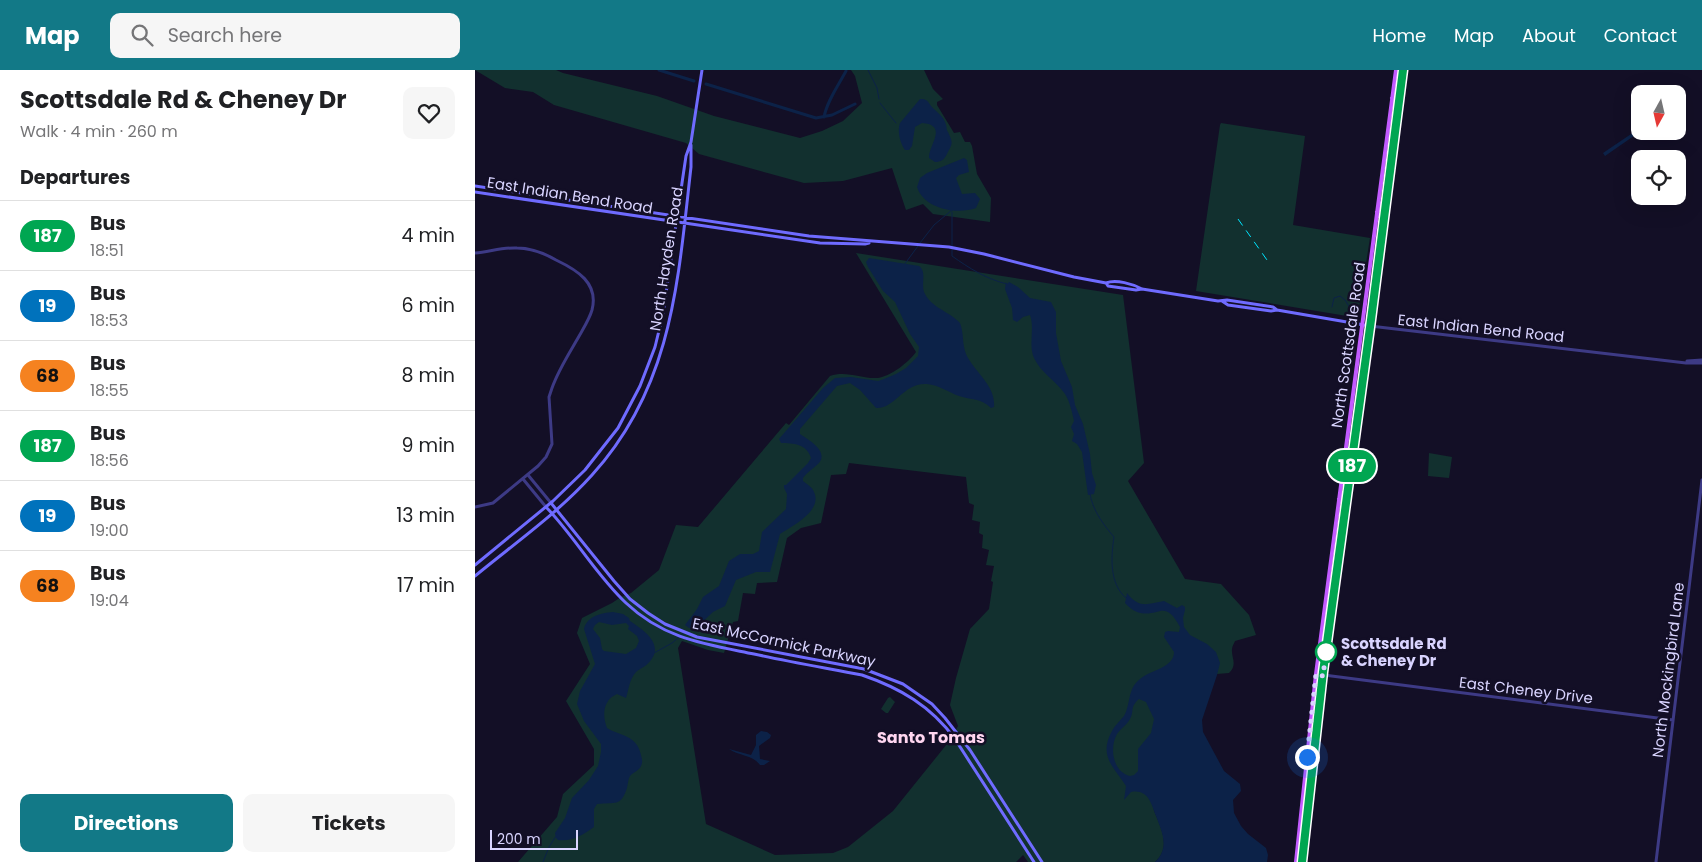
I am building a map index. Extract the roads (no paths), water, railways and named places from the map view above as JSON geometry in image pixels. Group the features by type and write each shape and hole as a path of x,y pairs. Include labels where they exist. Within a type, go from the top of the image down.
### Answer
{"main road":[{"name":"North Hayden Road","path":"475,565 551,503 585,470 608,442 627,412 644,378 655,347 663,314 686,156 691,142 702,70"},
{"name":"North Scottsdale Road","path":"1296,862 1316,674 1396,70"},
{"name":"North Scottsdale Road","path":"1302,862 1323,676 1371,326 1403,70"},
{"path":"1395,130 1396,104 1392,98 1397,94 1402,80"},
{"name":"North Hayden Road","path":"475,576 556,510 594,473 613,449 634,417 663,351 670,322 685,223 692,156 691,142"},
{"path":"1380,247 1381,218 1377,212 1382,206 1384,190 1389,183"},
{"name":"East Indian Bend Road","path":"475,186 809,236 954,248 1106,283 1110,281 1135,285 1142,289 1273,307 1277,310 1371,326"},
{"name":"East Indian Bend Road","path":"475,192 820,243 865,244 870,242"},
{"path":"1343,532 1340,528 1343,503 1339,500 1345,492 1347,474 1351,471"},
{"name":"East McCormick Parkway","path":"551,503 614,581 631,599 665,624 697,637 865,669 903,684 932,704 970,750 1042,862"},
{"name":"East McCormick Parkway","path":"546,507 609,585 626,603 647,620 668,632 696,642 862,675 883,682 907,694 928,709 960,746 1034,862"},
{"path":"941,722 945,718"}],"street":[{"path":"475,253 516,248 539,251 580,273 590,285 593,296 591,314 551,388 549,397 552,444 543,462 493,503 475,507"},
{"name":"East Indian Bend Road","path":"1371,326 1684,362 1702,361"},
{"name":"East McCormick Parkway","path":"528,475 551,503"},
{"name":"East McCormick Parkway","path":"523,479 546,507"},
{"name":"North Mockingbird Lane","path":"1655,862 1702,480"},
{"name":"East Cheney Drive","path":"1316,674 1673,720"}],"water":[{"path":"920,99 927,100 943,118 951,139 952,143 945,158 939,162 929,158 936,132 930,125 922,123 915,127 912,146 909,150 905,150 900,140 900,123"},
{"path":"1631,134 1631,138 1605,156 1603,153"},
{"path":"964,158 967,160 969,172 956,178 962,194 975,193 980,199 976,208 960,211 942,208 927,201 921,195 917,187 920,178 927,173"},
{"path":"869,258 919,266 921,268 923,271 923,289 927,297 960,323 966,354 992,392 994,407 991,408 980,401 959,396 939,387 919,384 889,404 876,408 860,390 850,383 837,386 800,429 800,434 817,447 822,455 818,464 803,478 803,481 810,486 816,499 810,512 780,534 770,572 756,572 736,580 725,606 713,612 696,628 689,628 685,625 703,597 719,586 729,561 740,554 753,554 759,551 762,532 786,509 787,494 784,485 811,458 803,447 795,444 781,443 779,439 823,388 835,378 851,377 878,381 906,368 918,356 919,347 910,334 895,302 883,291 868,267 866,262"},
{"path":"1006,282 1018,287 1030,298 1051,302 1056,312 1056,333 1061,361 1072,387 1075,405 1083,424 1096,485 1094,494 1088,495 1082,452 1077,444 1072,441 1074,434 1071,427 1074,421 1071,407 1065,394 1034,358 1032,353 1030,315 1023,317 1017,322 1013,320 1012,308 1005,289"},
{"path":"1127,593 1131,598 1144,604 1164,601 1177,608 1182,605 1185,607 1184,627 1190,635 1207,644 1216,652 1220,663 1202,720 1203,732 1224,771 1240,784 1241,791 1233,800 1234,813 1248,834 1266,848 1267,862 1155,862 1160,857 1163,840 1152,806 1145,795 1137,792 1131,792 1124,800 1126,786 1109,761 1107,747 1112,731 1124,716 1133,687 1144,676 1170,662 1173,657 1174,652 1164,637 1165,632 1179,632 1180,627 1170,613 1165,611 1137,612 1125,603","holes":["1139,699 1146,702 1154,719 1151,733 1138,749 1138,771 1130,776 1124,774 1116,765 1113,746 1117,734 1130,719 1136,702"]},
{"path":"613,612 623,614 629,618 630,621 650,637 655,648 649,662 634,675 626,698 617,694 612,697 606,704 604,713 607,728 636,743 642,763 639,769 630,776 625,794 620,801 597,804 594,809 594,827 573,839 558,840 555,833 565,818 572,798 589,780 598,766 601,752 601,744 584,721 577,704 580,691 595,664 584,629 591,618 599,614","holes":["599,622 612,625 626,623 629,626 628,629 637,636 639,641 636,648 626,654 604,651 600,638 593,629"]},
{"path":"761,731 771,735 770,738 759,746 760,759 770,761 764,765 760,765 754,759 729,749 751,755 756,745 756,735"}],"waterway":[{"path":"659,70 694,81"},
{"path":"868,70 877,88 879,99"},
{"path":"824,117 830,99 846,71"},
{"path":"706,84 816,118 832,115 855,104"},
{"path":"880,103 896,123"},
{"path":"920,243 934,225 952,210"},
{"path":"952,212 952,256 978,273 1007,284"},
{"path":"904,265 918,246"},
{"path":"1332,307 1334,298 1340,296 1350,308 1359,309"},
{"path":"1090,494 1096,512 1114,537 1112,553 1114,578 1120,592 1126,598"},
{"path":"654,653 672,643 684,633"},
{"path":"543,862 556,836"}],"railway":[{"path":"1238,219 1267,260"}],"place":[{"name":"Scottsdale Rd & Cheney Dr","path":"1326,652"}],"district":[{"name":"Santo Tomas","path":"931,737"}]}
